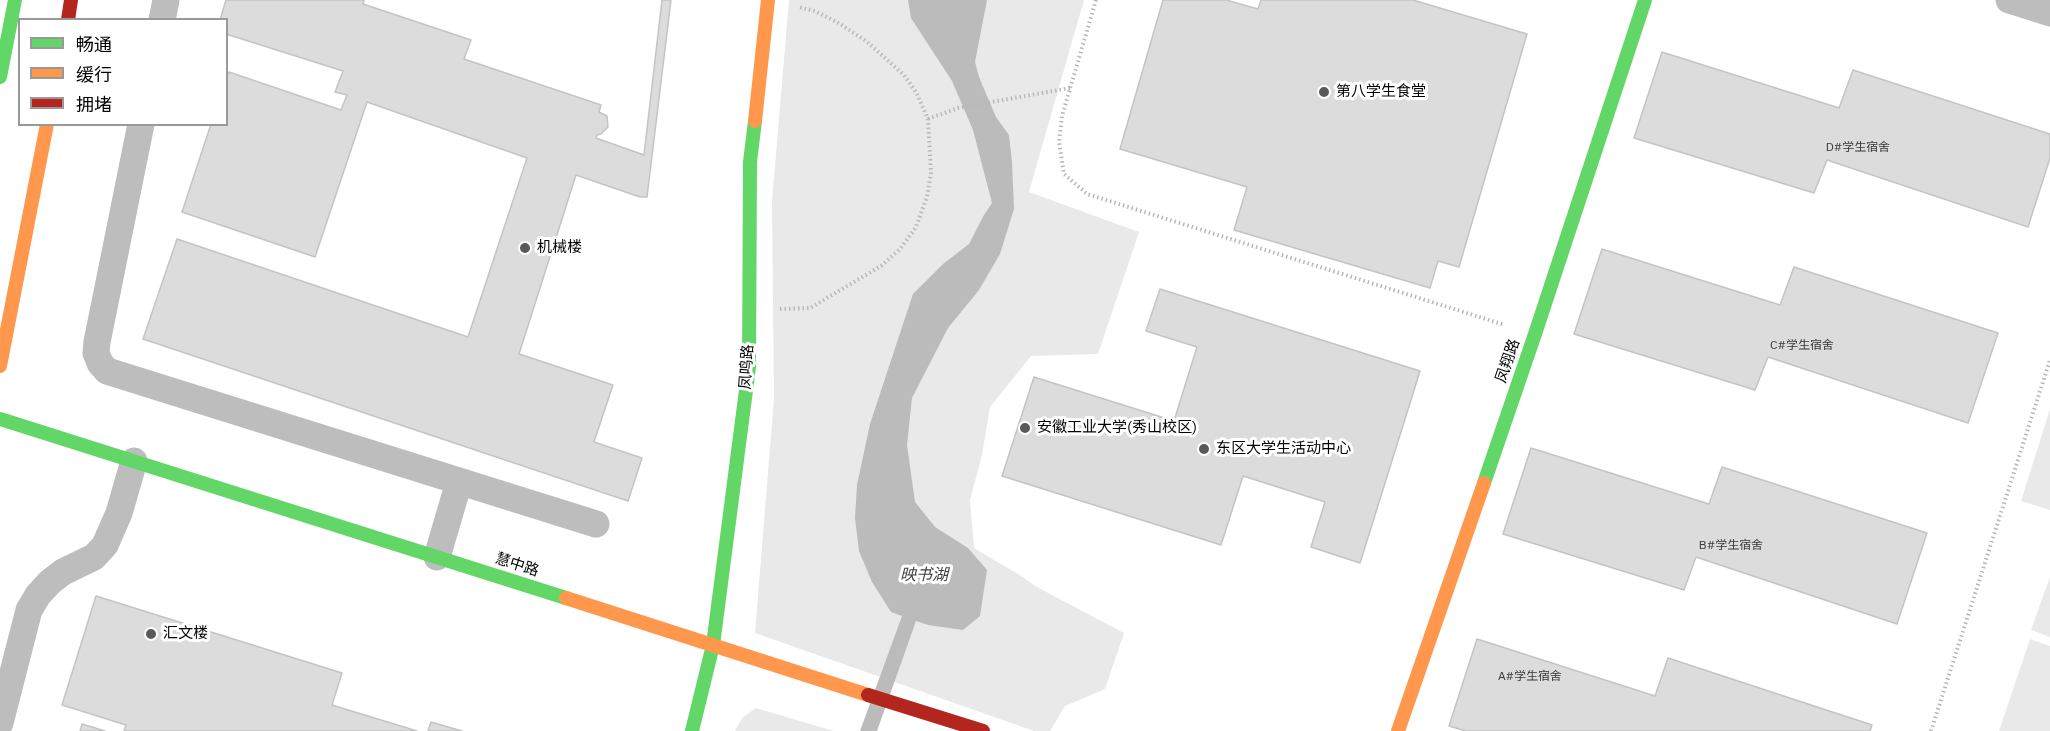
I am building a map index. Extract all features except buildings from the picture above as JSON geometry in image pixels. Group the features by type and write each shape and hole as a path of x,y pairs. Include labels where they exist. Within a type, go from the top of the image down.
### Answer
{"street":[{"path":"0,77 15,0"},
{"path":"68,18 71,0"},
{"path":"162,18 166,0"},
{"name":"凤鸣路","path":"692,731 713,645 749,367 750,162 768,0"},
{"name":"凤翔路","path":"1398,731 1535,334 1645,0"},
{"path":"2009,0 2050,13"},
{"path":"0,366 47,126"},
{"path":"141,126 97,342 96,353 100,363 107,371 596,524"},
{"name":"慧中路","path":"0,419 983,731"},
{"path":"0,723 29,610 38,595 50,582 63,572 94,557 105,545 119,513 134,461"},
{"path":"437,557 459,482"}],"path":[{"path":"749,309 810,308 881,267 900,249 916,227 927,197 931,173 928,119 916,92 904,75 866,41 815,11 768,0"},
{"path":"1096,0 1062,116 1059,142 1064,174 1087,194 1535,334"},
{"path":"928,119 958,108 1070,88"},
{"path":"1931,731 2050,360"}],"shaded area":[{"path":"789,0 1084,0 1029,192 1139,232 1098,354 1031,356 990,407 982,455 970,500 974,548 1035,586 1124,633 1105,689 1065,706 1050,731 1034,731 755,633 774,399 772,202"},
{"path":"2050,409 2050,510 2021,501"},
{"path":"2050,577 2050,637 2031,630"},
{"path":"2030,639 2050,646 2050,731 1999,731"},
{"path":"756,708 834,731 735,731 742,718"}],"water":[{"name":"映书湖","path":"908,0 987,0 975,62 996,117 1009,135 1014,209 1000,254 979,290 948,328 912,398 907,445 915,502 935,527 968,548 987,570 980,616 963,630 916,621 877,731 860,731 902,616 891,612 872,582 859,551 855,518 857,485 870,424 913,294 943,264 969,244 992,203 973,130 952,81 911,18"}],"traffic: fast":[{"path":"0,77 15,0"},
{"path":"1484,483 1645,0"},
{"path":"692,731 713,645 749,367 750,162 755,121"},
{"path":"0,419 566,598"}],"traffic: slow":[{"path":"755,121 768,0"},
{"path":"0,366 47,126"},
{"path":"1398,731 1484,483"},
{"path":"566,598 868,695"}],"traffic: jam":[{"path":"68,18 71,0"},
{"path":"868,695 983,731"}],"place":[{"name":"第八学生食堂","path":"1324,92"},
{"name":"机械楼","path":"525,248"},
{"name":"安徽工业大学(秀山校区)","path":"1025,428"},
{"name":"东区大学生活动中心","path":"1204,449"},
{"name":"汇文楼","path":"151,634"}]}
